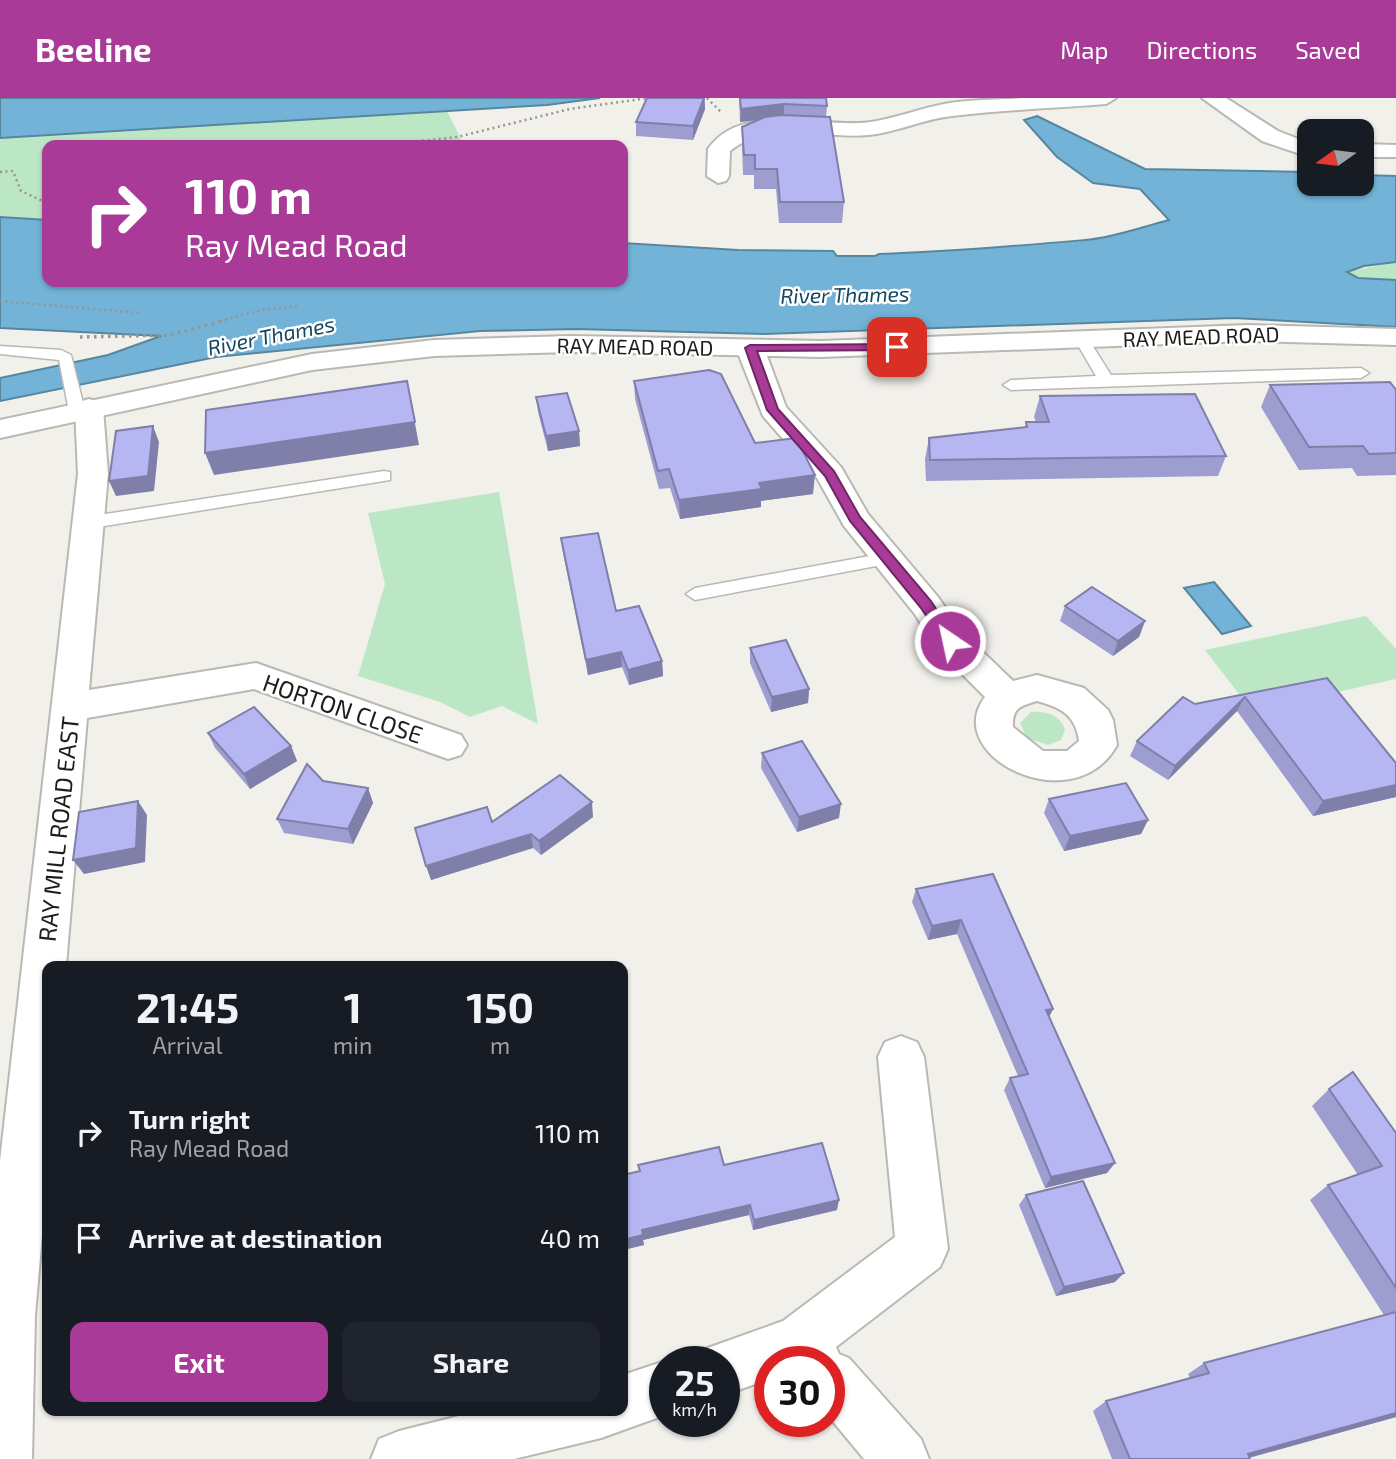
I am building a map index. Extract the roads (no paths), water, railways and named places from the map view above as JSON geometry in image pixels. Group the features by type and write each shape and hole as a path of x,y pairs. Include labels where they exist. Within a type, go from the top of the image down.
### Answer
{"street":[{"path":"718,176 719,149 741,132 780,125 867,129 908,122 947,110 1106,98"},
{"path":"1212,98 1270,136 1297,146"},
{"path":"1374,150 1392,151"},
{"name":"RAY MEAD ROAD","path":"0,429 80,406 312,362 434,348 572,344 750,348 1083,340 1248,332 1396,337"},
{"path":"750,348 773,410 830,474 855,519 926,605 950,641 1006,696"},
{"name":"RAY MILL ROAD EAST","path":"43,961 93,474 80,406"},
{"name":"HORTON CLOSE","path":"71,707 256,676 447,745"},
{"name":"RAY MILL ROAD EAST","path":"4,1459 4,1316 42,971"},
{"path":"828,1346 922,1249 901,1057"},
{"path":"628,1401 649,1394"},
{"path":"845,1395 901,1459"},
{"path":"399,1459 576,1416"}],"lane":[{"path":"1083,340 1106,380"},
{"path":"0,350 52,352 66,358 80,406"},
{"path":"1012,385 1361,373"},
{"path":"86,523 384,477"},
{"path":"695,594 886,559"}],"water":[{"path":"0,98 600,98 547,105 0,138"},
{"name":"River Thames","path":"1037,116 1145,169 1297,172 1297,196 1374,196 1374,175 1396,176 1396,262 1364,266 1347,272 1358,278 1396,280 1396,327 1234,318 764,334 576,329 480,331 216,357 0,401 0,378 108,355 161,336 0,328 0,217 42,220 42,287 628,287 628,243 738,250 833,251 837,256 875,256 1095,239 1169,220 1140,189 1093,183 1057,157 1024,120"},
{"path":"1214,582 1251,626 1222,634 1184,588"}]}
